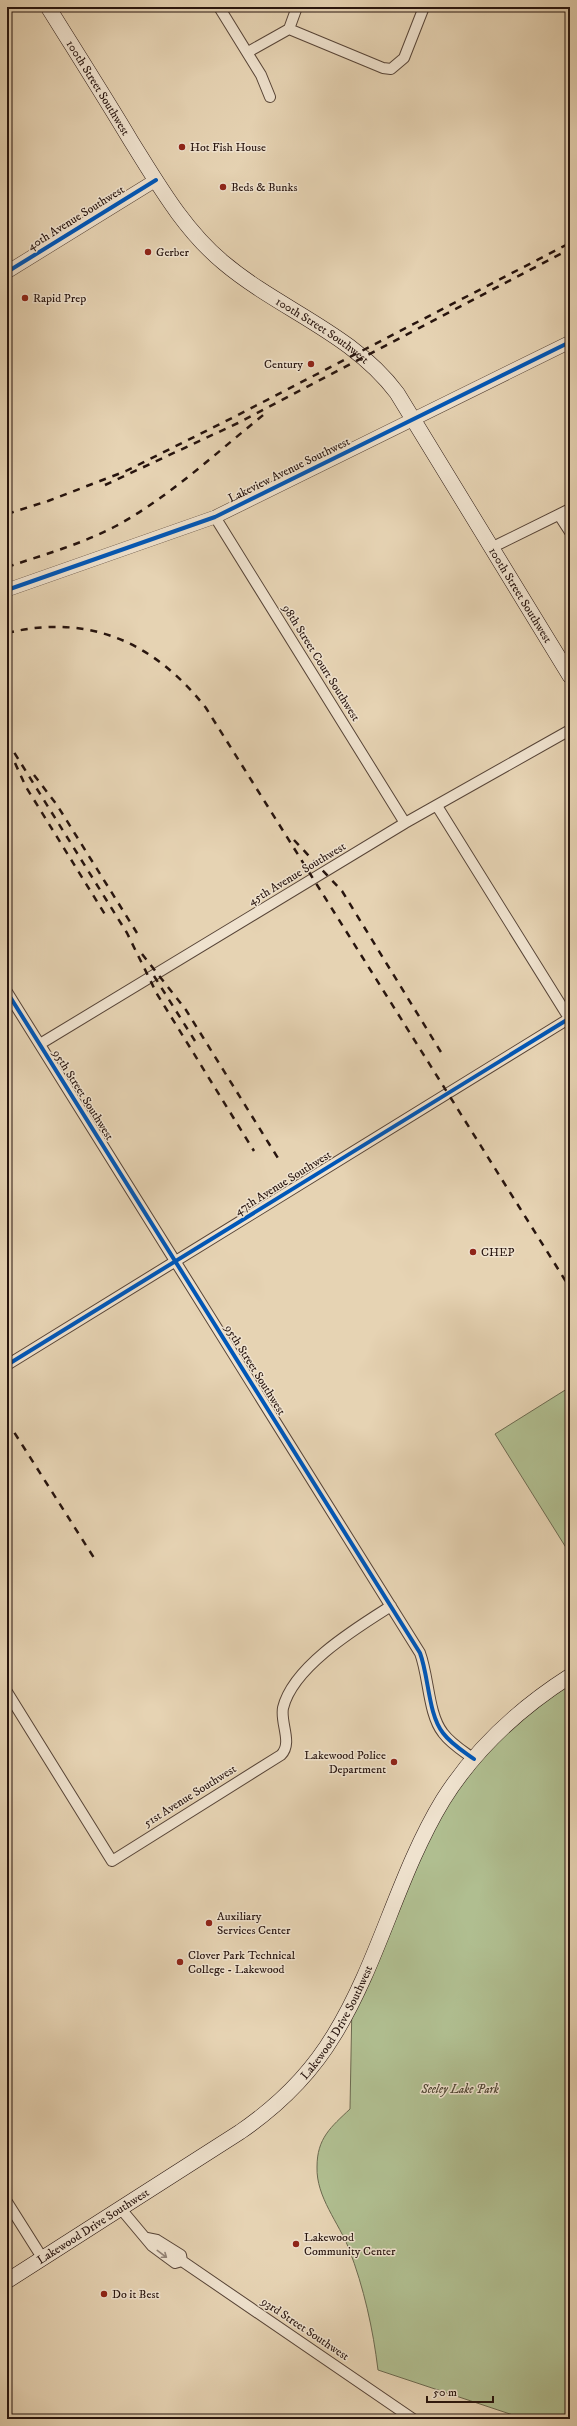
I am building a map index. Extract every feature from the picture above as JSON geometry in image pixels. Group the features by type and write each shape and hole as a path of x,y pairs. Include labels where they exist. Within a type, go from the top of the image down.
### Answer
{"main road":[{"name":"100th Street Southwest","path":"48,7 180,216 223,263 264,292 358,351 383,375 413,420 570,676"},
{"name":"Lakewood Drive Southwest","path":"7,2281 256,2121 285,2096 311,2068 334,2036 352,2002 432,1820 444,1799 474,1759 516,1715 570,1676"}],"street":[{"path":"219,7 264,79 270,97"},
{"path":"248,52 289,28 297,7"},
{"path":"289,28 383,68 396,67 405,56 424,7"},
{"name":"40th Avenue Southwest","path":"7,272 156,180"},
{"name":"Lakeview Avenue Southwest","path":"7,590 216,517 570,342"},
{"path":"491,548 570,509"},
{"path":"559,515 570,532"},
{"name":"98th Street Court Southwest","path":"216,517 405,823"},
{"name":"45th Avenue Southwest","path":"40,1044 405,823 570,730"},
{"path":"437,806 569,1018"},
{"name":"95th Street Southwest","path":"7,992 420,1653 438,1725 453,1744 474,1759"},
{"name":"47th Avenue Southwest","path":"7,1365 569,1018"},
{"name":"51st Avenue Southwest","path":"7,1692 112,1861 281,1755 285,1751 286,1741 282,1716 284,1706 294,1686 324,1652 391,1606"},
{"path":"7,2202 43,2259"},
{"name":"93rd Street Southwest","path":"121,2209 128,2220 147,2238 152,2246 175,2263 182,2261 413,2419"}],"green space":[{"path":"570,1387 570,1554 495,1434"},
{"name":"Seeley Lake Park","path":"570,1676 570,2419 525,2419 378,2370 371,2324 359,2279 345,2239 329,2210 320,2189 317,2167 319,2148 322,2141 331,2128 350,2109 352,2002 421,1841 474,1759"}],"railway":[{"path":"7,514 48,501 126,471 236,416 570,243"},
{"path":"105,485 238,423 570,249"},
{"path":"7,567 62,549 116,526 156,501 175,487 267,412"},
{"path":"7,633 37,628 66,627 93,631 118,639 143,650 165,666 186,685 206,708 570,1288"},
{"path":"7,741 127,933 157,994 254,1151"},
{"path":"15,763 26,787 106,916"},
{"path":"34,775 57,805 137,933"},
{"path":"294,840 342,891 444,1057"},
{"path":"142,954 186,1010 281,1163"},
{"path":"154,976 195,1041"},
{"path":"7,1421 96,1561"}],"cycle path":[{"path":"7,272 156,180"},
{"path":"7,590 215,517 570,342"},
{"path":"7,992 420,1653 434,1716 438,1725 450,1741 474,1759"},
{"path":"7,1365 570,1018"}],"place":[{"name":"Hot Fish House","path":"182,147"},
{"name":"Beds & Bunks","path":"223,187"},
{"name":"Gerber","path":"148,252"},
{"name":"Rapid Prep","path":"25,298"},
{"name":"Century","path":"311,364"},
{"name":"CHEP","path":"473,1252"},
{"name":"Lakewood Police Department","path":"394,1762"},
{"name":"Auxiliary Services Center","path":"209,1923"},
{"name":"Clover Park Technical College - Lakewood","path":"180,1962"},
{"name":"Lakewood Community Center","path":"296,2244"},
{"name":"Do it Best","path":"104,2294"}]}
